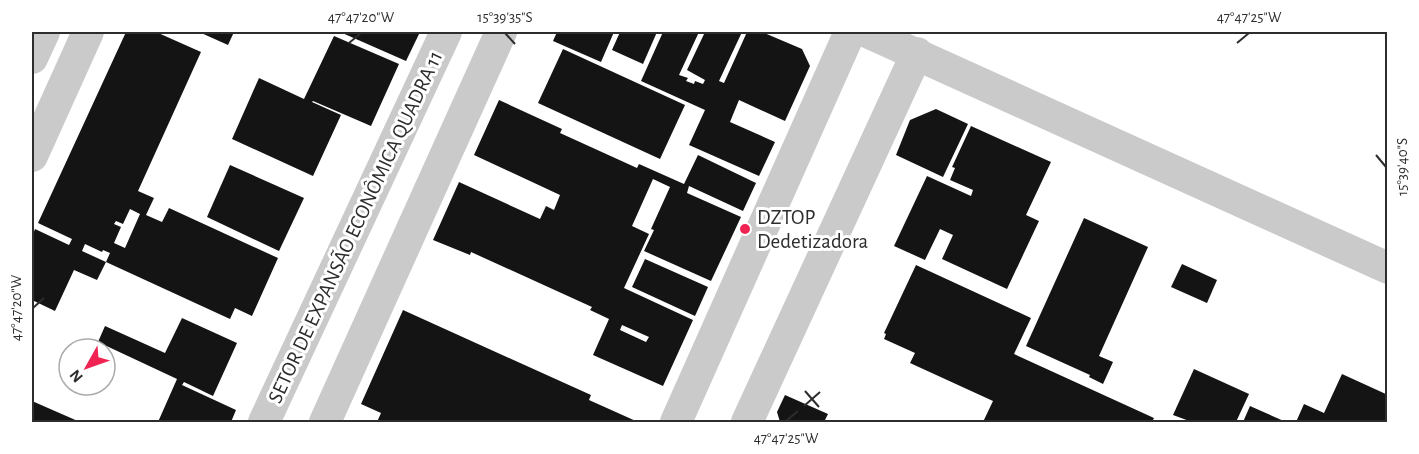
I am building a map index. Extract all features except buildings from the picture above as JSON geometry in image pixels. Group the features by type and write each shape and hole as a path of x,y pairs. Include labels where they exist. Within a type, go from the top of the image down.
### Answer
{"street":[{"path":"32,58 44,32"},
{"path":"32,156 88,32"},
{"name":"SETOR DE EXPANSÃO ECONÔMICA QUADRA 11","path":"264,423 446,32"},
{"path":"325,423 501,32"},
{"path":"676,423 849,32"},
{"path":"867,32 1388,268"},
{"path":"747,423 916,53"}],"place":[{"name":"DZTOP Dedetizadora","path":"745,229"}]}
